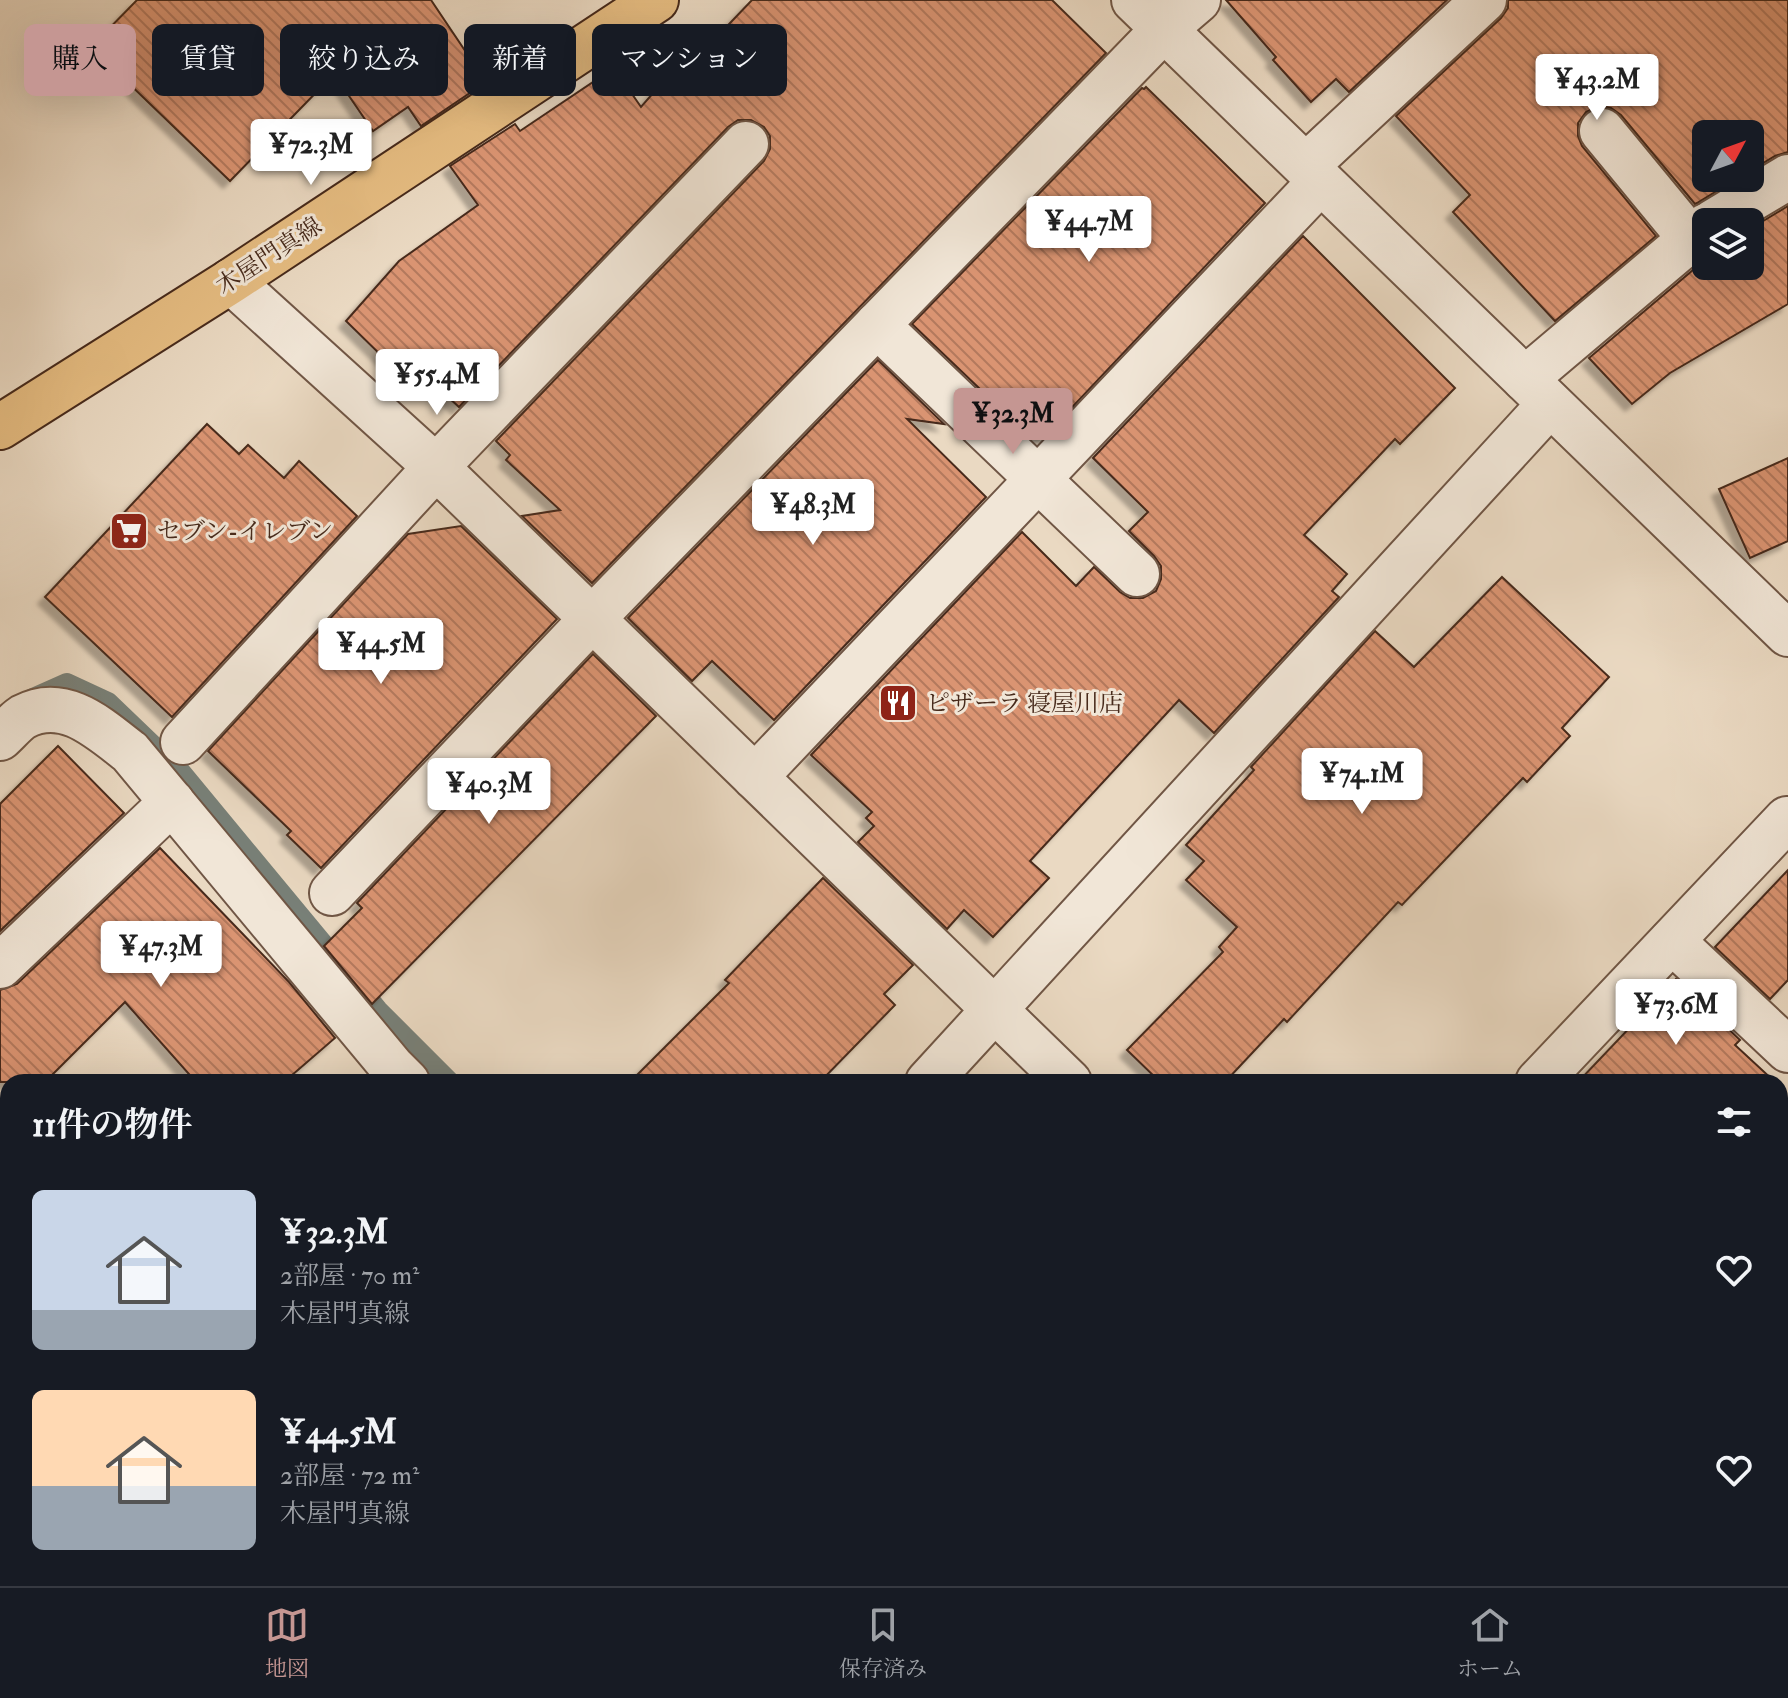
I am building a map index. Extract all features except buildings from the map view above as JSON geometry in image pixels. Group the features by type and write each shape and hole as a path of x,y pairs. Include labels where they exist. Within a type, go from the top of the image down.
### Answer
{"main road":[{"name":"木屋門真線","path":"0,427 231,281 656,0"}],"street":[{"path":"332,893 877,325 1148,15 1198,0"},
{"path":"755,777 1038,479 1313,174 1484,0"},
{"path":"1148,15 1788,634"},
{"path":"1602,131 1692,218"},
{"path":"183,742 436,467 746,144"},
{"path":"1737,208 1788,177"},
{"path":"935,1074 1537,391 1692,240"},
{"path":"231,281 436,467 1061,1074"},
{"path":"877,325 1137,574"},
{"path":"0,738 23,717 55,708 86,719 130,752 399,1074"},
{"path":"0,966 172,802"},
{"path":"1546,1074 1787,819"},
{"path":"1672,941 1788,1050"}],"waterway":[{"path":"31,699 67,683 108,702 181,772 378,1010 442,1074"}],"place":[{"name":"セブン-イレブン","path":"129,531"},
{"name":"ピザーラ 寝屋川店","path":"898,703"}]}
